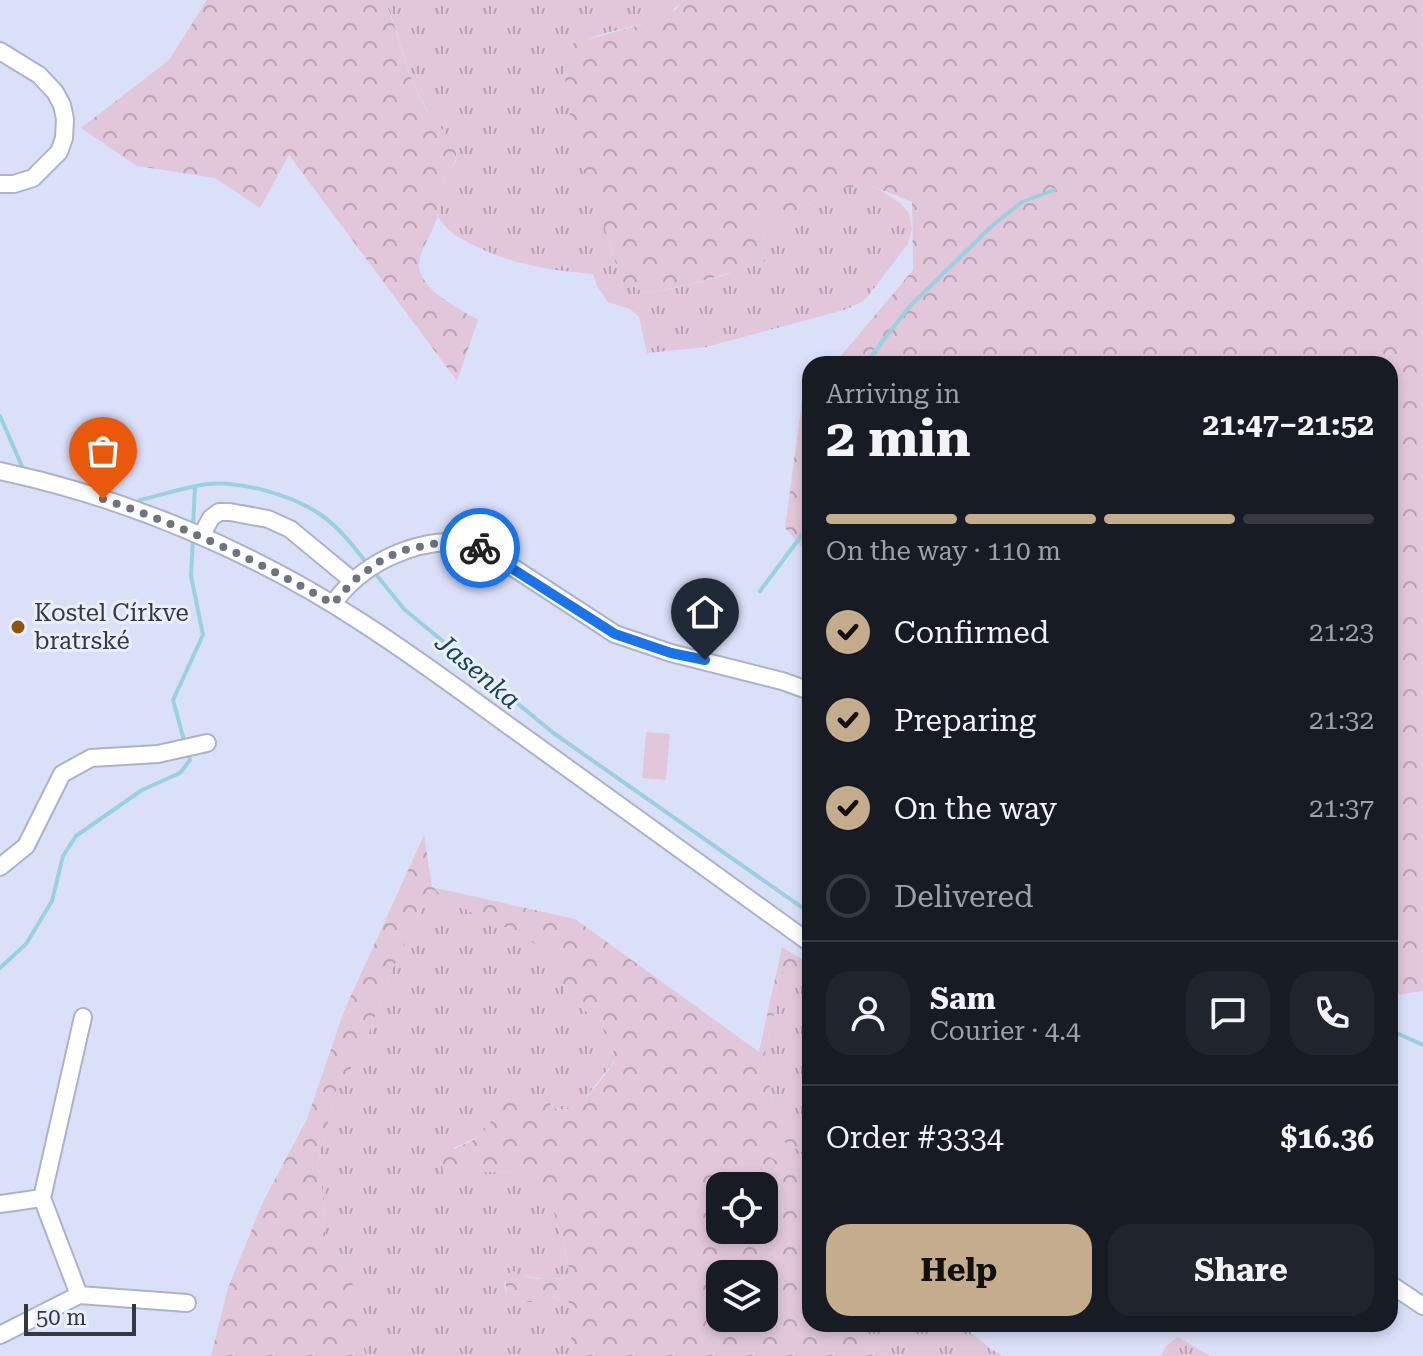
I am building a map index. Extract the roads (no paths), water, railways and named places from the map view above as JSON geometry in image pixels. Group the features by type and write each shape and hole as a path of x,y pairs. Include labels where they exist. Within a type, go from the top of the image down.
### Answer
{"street":[{"path":"0,51 39,75 55,92 65,119 64,138 59,152 33,178 14,184 0,184"},
{"path":"0,471 103,499 183,529 260,564 333,604 431,670 802,937"},
{"path":"200,536 211,518 219,512 268,519 290,529 353,581"},
{"path":"333,604 353,581 400,551 437,543 461,542 483,548 615,634 671,653 802,688"},
{"path":"0,867 26,846 62,774 91,758 158,754 207,743"},
{"path":"79,1295 42,1198 83,1017"},
{"path":"0,1204 42,1198"},
{"path":"1398,1289 1423,1306"},
{"path":"0,1335 79,1295 187,1303"}],"waterway":[{"path":"871,356 910,306 993,225 1022,202 1054,190"},
{"name":"Jasenka","path":"0,416 25,473"},
{"name":"Jasenka","path":"140,500 208,484 266,491 296,501 321,515 341,532 368,565"},
{"path":"193,526 195,487"},
{"path":"760,591 802,535"},
{"path":"185,744 173,700 203,635 191,576 193,539"},
{"name":"Jasenka","path":"374,572 404,609 552,732 802,907"},
{"path":"0,968 26,944 52,901 63,856 76,836 142,790 180,773 190,760 188,753"},
{"name":"Jasenka","path":"1398,1034 1423,1045"}],"place":[{"name":"Kostel Církve bratrské","path":"18,627"}]}
